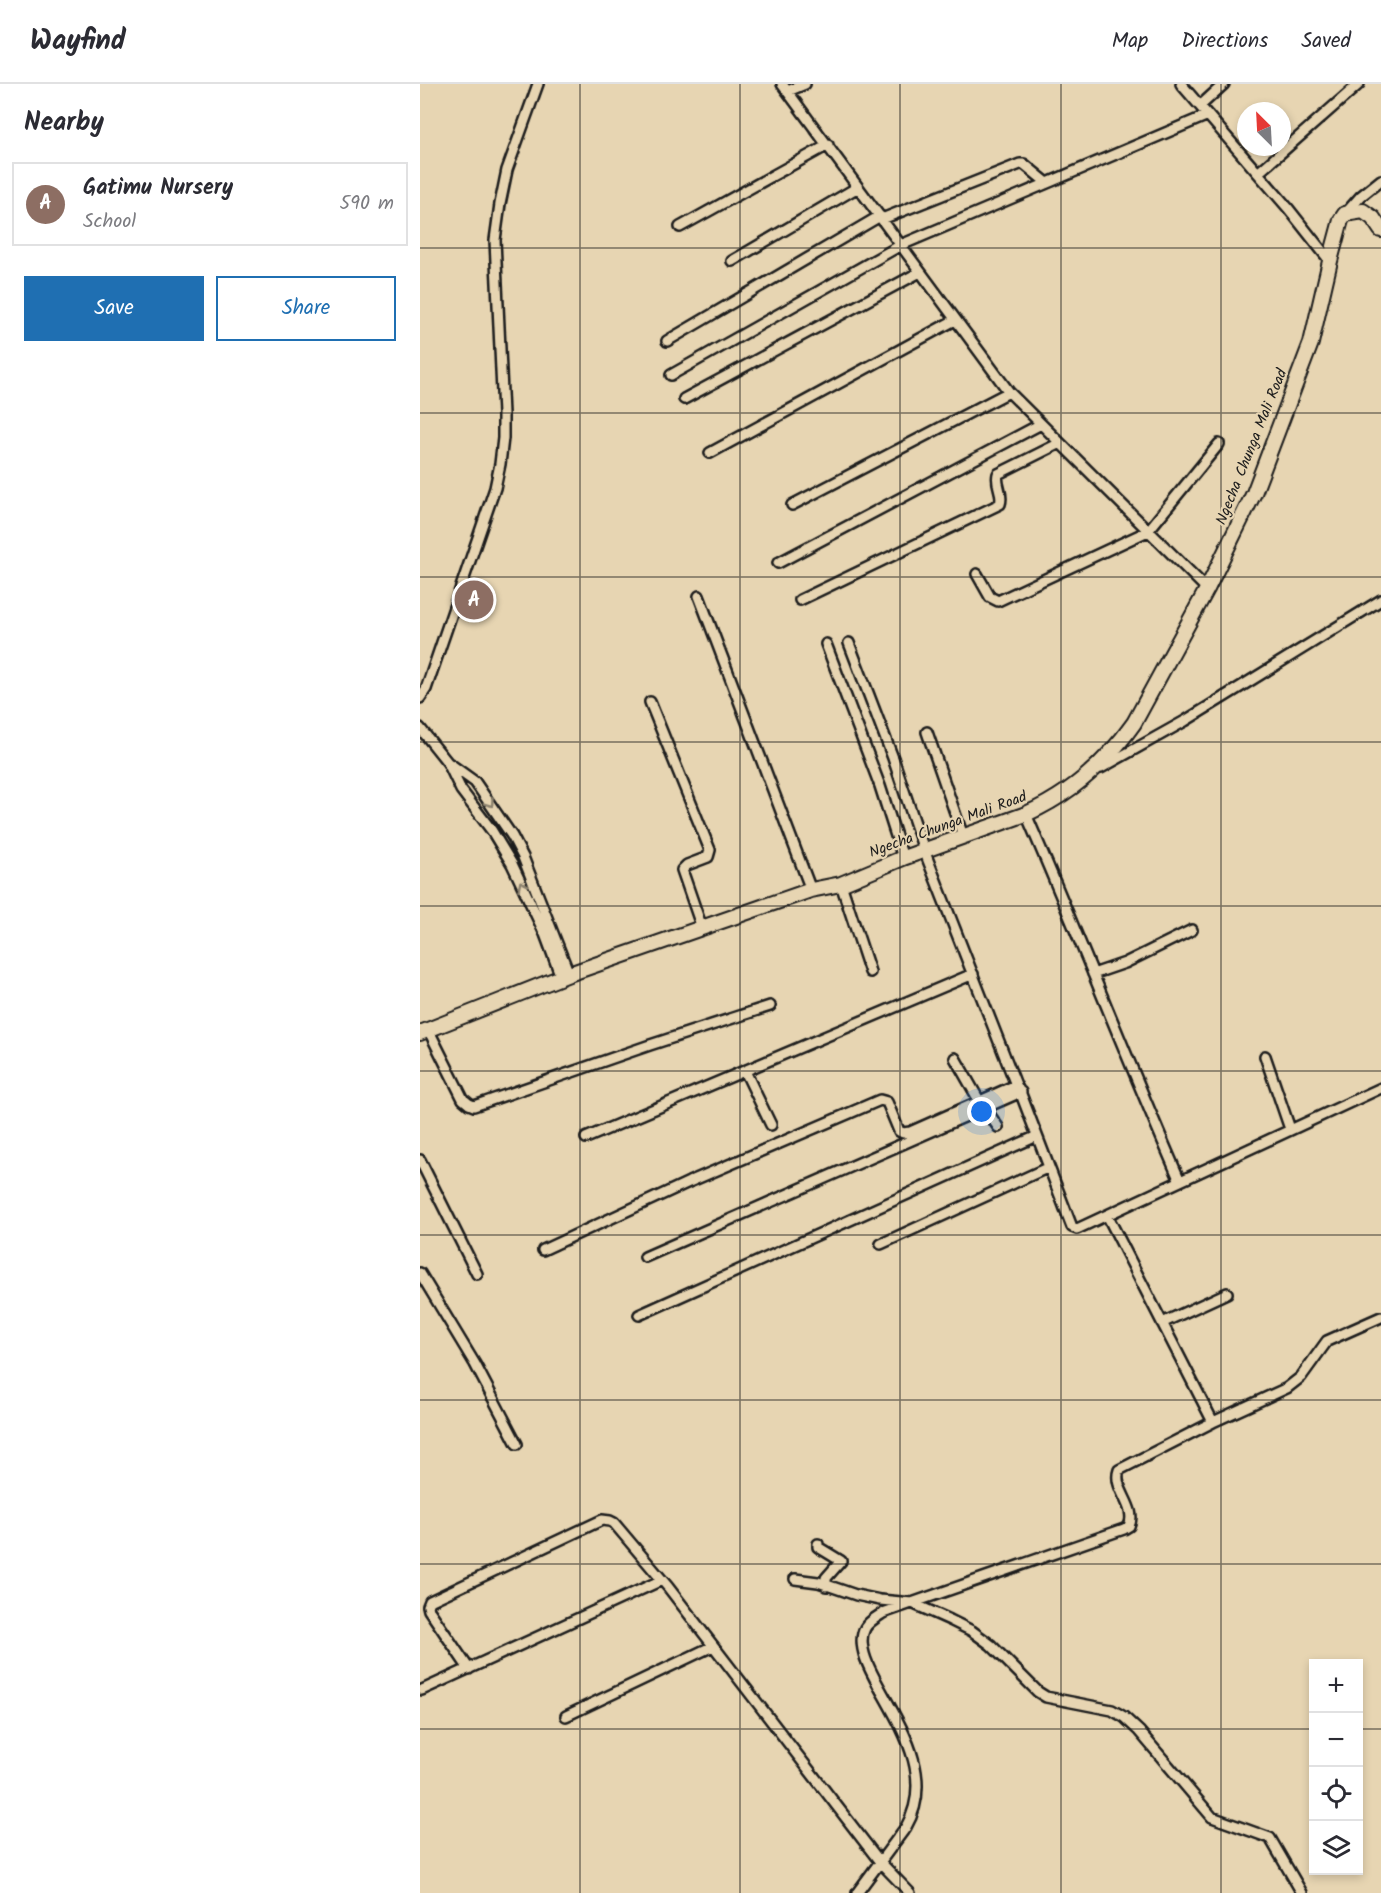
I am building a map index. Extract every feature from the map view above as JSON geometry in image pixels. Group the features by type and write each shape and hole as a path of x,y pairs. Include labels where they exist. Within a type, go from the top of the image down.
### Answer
{"main road":[{"path":"1345,214 1358,211 1367,213 1381,230"},
{"name":"Ngecha Chunga Mali Road","path":"424,1031 565,976 811,890 841,884 924,850 1026,814 1064,793 1091,773 1121,742 1134,723 1207,589 1254,493 1311,343 1330,261 1341,220 1345,214"}],"street":[{"path":"420,698 426,689 424,681 495,489 500,464 503,414 495,240 507,170 538,84"},
{"path":"806,84 785,88 1009,392 1207,589"},
{"path":"1181,84 1330,261"},
{"path":"1200,106 1224,84"},
{"path":"1258,174 1359,84"},
{"path":"670,375 901,245 1208,115"},
{"path":"680,227 828,145"},
{"path":"667,341 881,217 931,201 1020,164 1024,164 1046,182"},
{"path":"1345,214 1361,196 1381,180"},
{"path":"732,261 858,187"},
{"path":"684,399 920,272"},
{"path":"710,453 955,320"},
{"path":"792,505 1009,392"},
{"path":"777,563 1041,424"},
{"path":"800,600 1000,504 1002,496 996,482 998,474 1060,443"},
{"path":"977,574 990,597 998,601 1148,531 1219,444"},
{"path":"699,596 811,890"},
{"path":"1091,773 1185,721 1381,600"},
{"path":"849,643 924,850 1072,1227 1077,1229 1381,1088"},
{"path":"826,644 880,786 903,858"},
{"path":"650,702 710,850 708,857 682,870 702,928"},
{"path":"420,728 448,763 461,790 492,831 512,864 565,976"},
{"path":"927,732 963,836"},
{"path":"448,763 475,782 512,836 523,857 565,976"},
{"path":"1026,814 1126,1058 1180,1181"},
{"path":"841,884 870,972"},
{"path":"1093,974 1125,963 1192,930"},
{"path":"586,1138 973,974"},
{"path":"424,1031 464,1099 474,1106 770,1006"},
{"path":"1265,1056 1290,1130"},
{"path":"955,1058 982,1105 998,1127"},
{"path":"746,1071 771,1125"},
{"path":"645,1257 1018,1089"},
{"path":"543,1250 689,1182 880,1100 887,1102 899,1131 903,1133 982,1105"},
{"path":"639,1315 1037,1136"},
{"path":"420,1160 477,1274"},
{"path":"881,1244 1048,1167"},
{"path":"1107,1215 1213,1422"},
{"path":"420,1274 475,1364 517,1444"},
{"path":"1162,1323 1227,1293"},
{"path":"857,1893 912,1816 916,1803 917,1778 910,1746 865,1659 864,1630 869,1623 883,1613 1129,1526 1132,1519 1131,1512 1118,1479 1119,1470 1213,1422 1287,1388 1301,1377 1327,1341 1381,1317"},
{"path":"469,1669 429,1610 430,1601 602,1520 614,1523 662,1580 880,1862 910,1893"},
{"path":"818,1544 821,1550 840,1561 826,1578 826,1586"},
{"path":"795,1579 818,1582 880,1600 912,1603 972,1631 991,1645 1038,1692 1046,1697 1112,1710 1124,1716 1146,1738 1212,1817 1270,1838 1302,1893"},
{"path":"422,1690 662,1580"},
{"path":"566,1716 713,1646"}],"place":[{"name":"Gatimu Nursery","path":"474,600"}]}
